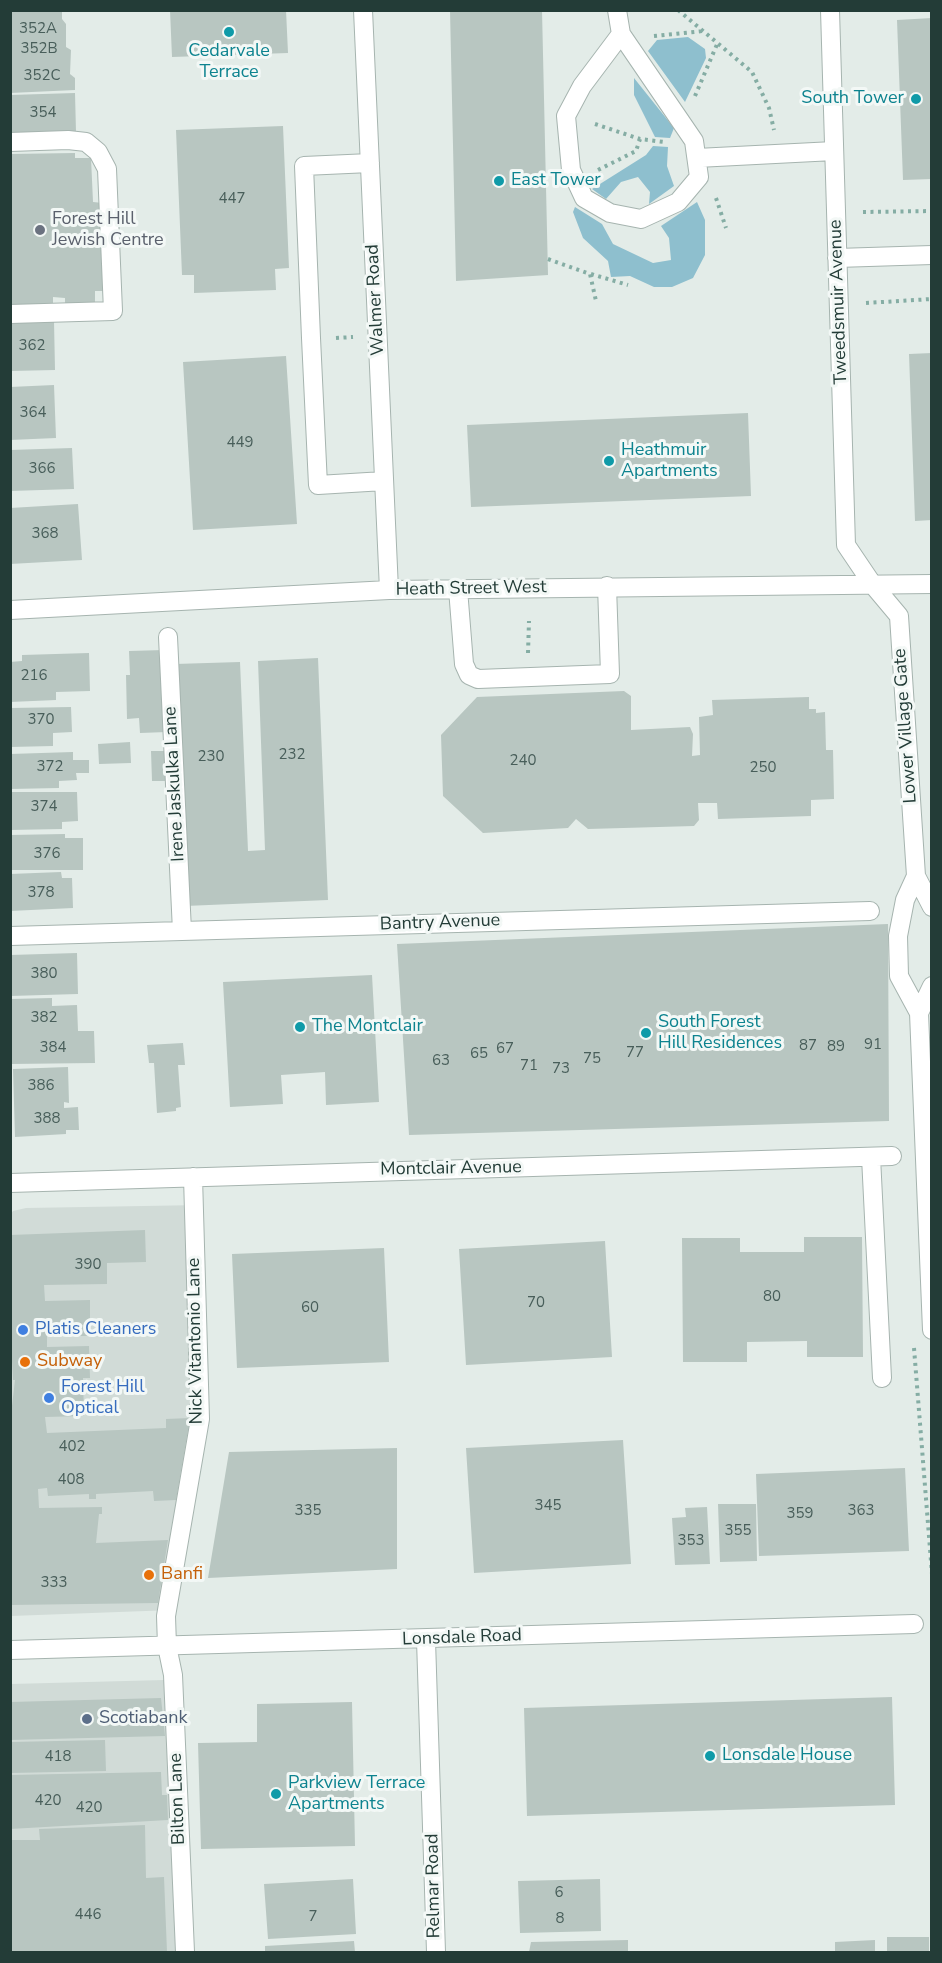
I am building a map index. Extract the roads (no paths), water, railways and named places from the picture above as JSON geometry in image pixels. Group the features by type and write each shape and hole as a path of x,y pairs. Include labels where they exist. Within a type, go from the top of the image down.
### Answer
{"street":[{"name":"Walmer Road","path":"363,10 389,590"},
{"path":"617,10 625,41 684,124 696,149 699,177 678,202 641,219 610,213 584,198 571,170 566,116 582,86 625,41"},
{"name":"Tweedsmuir Avenue","path":"830,10 846,545 873,585"},
{"path":"10,142 86,142 98,152 107,169 113,311 10,314"},
{"path":"696,149 779,154 834,151"},
{"path":"370,163 304,166 311,338 318,484 384,481"},
{"path":"837,258 932,255"},
{"name":"Heath Street West","path":"10,610 389,590 932,584"},
{"name":"Lower Village Gate","path":"873,585 899,616 916,876 932,907"},
{"path":"458,589 464,664 469,675 478,679 610,674 607,586"},
{"name":"Irene Jaskulka Lane","path":"168,637 182,931"},
{"name":"Lower Village Gate","path":"916,876 905,900 898,936 899,976 919,1013 932,1330"},
{"name":"Bantry Avenue","path":"10,936 870,910"},
{"name":"Lower Village Gate","path":"919,1013 932,986"},
{"name":"Montclair Avenue","path":"10,1184 892,1156"},
{"path":"871,1157 882,1378"},
{"name":"Nick Vitantonio Lane","path":"167,1646 166,1616 200,1419 193,1177"},
{"name":"Lonsdale Road","path":"10,1650 426,1640 914,1624"},
{"name":"Relmar Road","path":"426,1640 436,1953"},
{"name":"Bilton Lane","path":"167,1646 173,1676 185,1953"}],"water":[{"path":"688,37 705,49 706,58 685,102 648,51 657,40"},
{"path":"634,78 674,128 670,138 655,137 634,95"},
{"path":"653,146 668,147 667,166 674,186 649,204 650,192 638,177 621,182 606,199 592,189 646,155"},
{"path":"697,202 705,220 705,255 693,278 672,287 654,287 630,276 611,277 608,261 583,238 573,212 575,207 602,224 613,244 653,263 671,260 669,238 661,226"}],"place":[{"name":"Cedarvale Terrace","path":"229,32"},
{"name":"South Tower","path":"916,99"},
{"name":"East Tower","path":"499,181"},
{"name":"Forest Hill Jewish Centre","path":"40,230"},
{"name":"Heathmuir Apartments","path":"609,461"},
{"name":"The Montclair","path":"300,1027"},
{"name":"South Forest Hill Residences","path":"646,1033"},
{"name":"Platis Cleaners","path":"23,1330"},
{"name":"Subway","path":"25,1362"},
{"name":"Forest Hill Optical","path":"49,1398"},
{"name":"Banfi","path":"149,1575"},
{"name":"Scotiabank","path":"87,1719"},
{"name":"Lonsdale House","path":"710,1756"},
{"name":"Parkview Terrace Apartments","path":"276,1794"}]}
